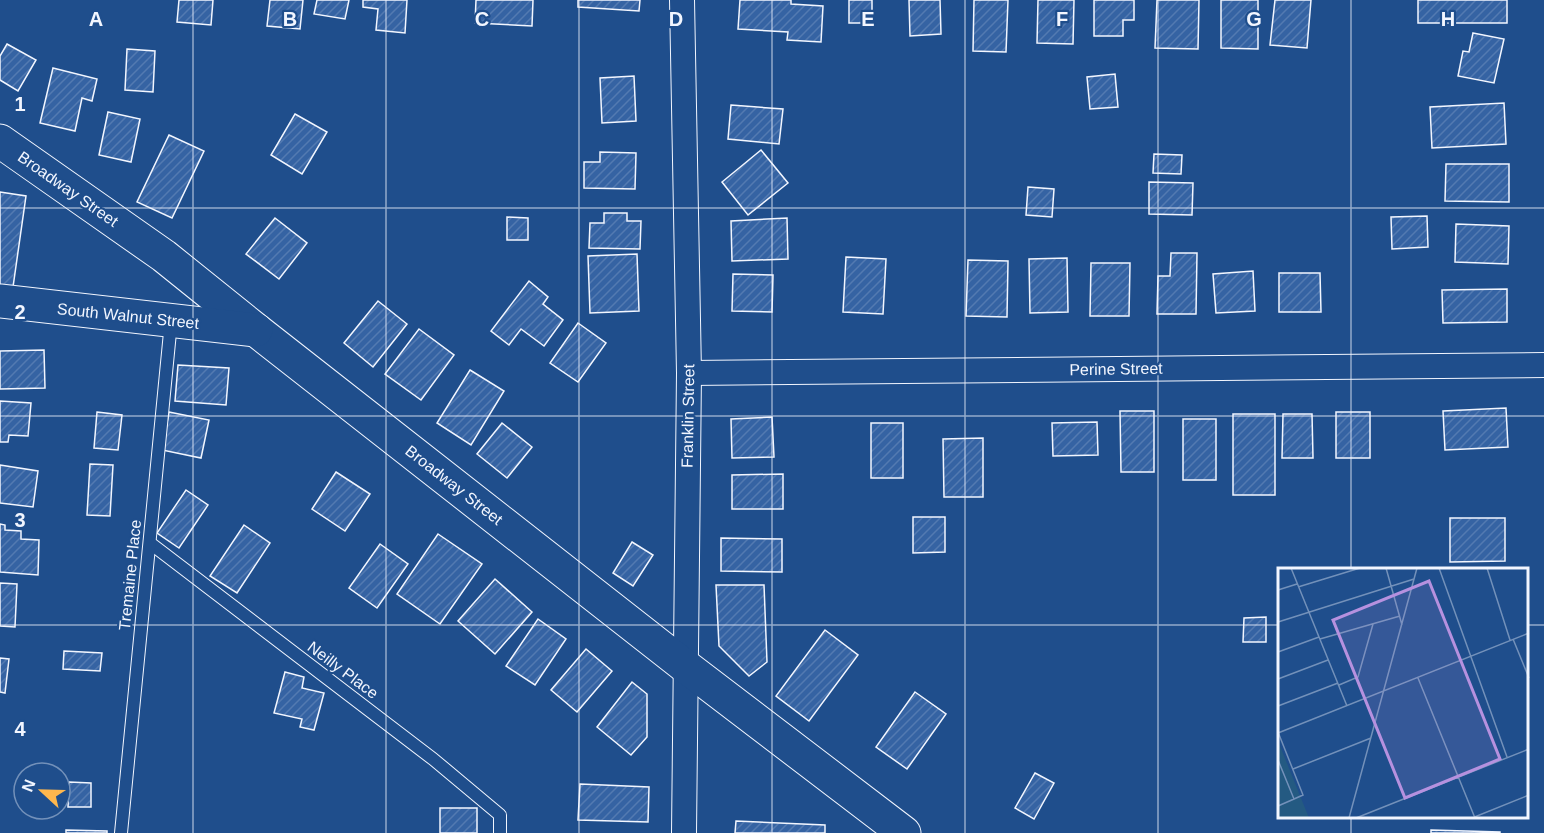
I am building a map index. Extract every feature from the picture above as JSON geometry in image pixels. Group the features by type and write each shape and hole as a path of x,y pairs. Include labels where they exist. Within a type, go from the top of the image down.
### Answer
{"street":[{"name":"Franklin Street","path":"682,0 689,373 684,833"},
{"name":"Broadway Street","path":"0,141 164,256 685,666 904,833"},
{"name":"South Walnut Street","path":"0,301 256,330"},
{"name":"Perine Street","path":"689,373 1544,365"}],"lane":[{"name":"Tremaine Place","path":"122,833 171,321"},
{"name":"Neilly Place","path":"150,543 478,795 500,815 500,833"}],"building":[{"path":"179,0 213,0 211,25 177,22"},
{"path":"270,0 303,0 300,29 267,26"},
{"path":"317,0 349,0 345,19 314,14"},
{"path":"363,0 407,0 405,33 376,30 378,9 363,7"},
{"path":"476,0 533,0 532,26 475,23"},
{"path":"578,0 640,0 639,11 578,7"},
{"path":"740,0 791,0 791,4 823,6 821,42 787,40 788,32 738,29"},
{"path":"849,0 872,0 872,23 849,23"},
{"path":"909,0 940,0 941,34 910,36"},
{"path":"974,0 1008,0 1006,52 973,51"},
{"path":"1038,0 1074,0 1073,44 1037,43"},
{"path":"1094,0 1134,0 1134,20 1123,20 1123,36 1094,36"},
{"path":"1157,0 1199,0 1198,49 1155,48"},
{"path":"1221,0 1258,0 1258,49 1221,48"},
{"path":"1275,0 1311,0 1307,48 1270,45"},
{"path":"1418,0 1507,0 1507,23 1418,23"},
{"path":"1473,33 1504,39 1494,83 1458,76 1463,51 1469,52"},
{"path":"7,44 36,60 18,91 0,80 0,56"},
{"path":"127,49 155,51 153,92 125,90"},
{"path":"53,68 97,79 92,101 82,98 75,131 40,123"},
{"path":"1115,74 1118,107 1090,109 1087,77"},
{"path":"634,76 636,121 602,123 600,78"},
{"path":"1504,103 1506,144 1432,148 1430,107"},
{"path":"731,105 783,109 779,144 728,139"},
{"path":"108,112 140,119 131,162 99,155"},
{"path":"295,114 327,132 302,174 271,155"},
{"path":"169,135 204,151 172,218 137,202"},
{"path":"761,150 788,183 748,215 722,182"},
{"path":"600,152 636,153 635,189 584,188 584,162 600,162"},
{"path":"1154,154 1182,155 1181,174 1153,173"},
{"path":"1446,164 1509,164 1509,202 1445,201"},
{"path":"1149,182 1193,183 1192,215 1149,214"},
{"path":"1028,187 1054,189 1052,217 1026,215"},
{"path":"0,192 26,196 13,287 0,286"},
{"path":"604,213 627,213 627,221 641,221 640,249 589,248 590,223 604,223"},
{"path":"1427,216 1428,247 1392,249 1391,217"},
{"path":"507,217 528,218 528,240 507,240"},
{"path":"275,218 307,243 279,279 246,254"},
{"path":"787,218 788,259 732,261 731,221"},
{"path":"1456,224 1509,226 1508,264 1455,262"},
{"path":"1171,253 1197,253 1196,314 1157,314 1158,276 1170,276"},
{"path":"637,254 639,311 590,313 588,256"},
{"path":"846,257 886,259 883,314 843,312"},
{"path":"1067,258 1068,312 1030,313 1029,259"},
{"path":"968,260 1008,261 1007,317 966,316"},
{"path":"1091,263 1130,263 1129,316 1090,316"},
{"path":"1253,271 1255,311 1216,313 1213,274"},
{"path":"1279,273 1320,273 1321,312 1279,312"},
{"path":"733,274 773,275 772,312 732,311"},
{"path":"529,281 548,297 543,304 563,320 544,346 521,329 509,345 491,331"},
{"path":"1507,289 1507,322 1443,323 1442,290"},
{"path":"378,301 407,324 373,367 344,343"},
{"path":"578,323 606,343 578,382 550,363"},
{"path":"419,329 454,355 421,400 385,374"},
{"path":"44,350 45,388 0,389 0,351"},
{"path":"178,365 229,368 226,405 175,401"},
{"path":"470,370 504,391 471,445 437,423"},
{"path":"0,401 31,403 28,436 9,435 8,442 0,442"},
{"path":"1506,408 1508,447 1445,450 1443,411"},
{"path":"1120,411 1154,411 1154,472 1121,472"},
{"path":"97,412 122,415 118,450 94,448"},
{"path":"169,412 209,420 201,458 162,450"},
{"path":"1336,412 1370,412 1370,458 1336,458"},
{"path":"1233,414 1275,414 1275,495 1233,495"},
{"path":"1283,414 1312,414 1313,458 1282,458"},
{"path":"772,417 774,457 732,458 731,419"},
{"path":"1183,419 1216,419 1216,480 1183,480"},
{"path":"1097,422 1098,455 1053,456 1052,423"},
{"path":"502,423 532,447 507,478 477,454"},
{"path":"871,423 903,423 903,478 871,478"},
{"path":"983,438 983,497 944,497 943,439"},
{"path":"90,464 113,465 110,516 87,515"},
{"path":"0,465 38,471 33,507 0,503"},
{"path":"336,472 370,494 345,531 312,509"},
{"path":"783,474 783,509 732,509 732,475"},
{"path":"186,490 208,505 179,548 157,533"},
{"path":"913,517 945,517 945,552 913,553"},
{"path":"1450,518 1505,518 1505,561 1450,562"},
{"path":"0,524 5,525 5,530 21,531 21,539 39,540 38,575 0,572"},
{"path":"244,525 270,543 237,593 210,576"},
{"path":"438,534 482,564 440,624 397,594"},
{"path":"721,538 782,539 782,572 721,571"},
{"path":"632,542 653,555 633,586 613,573"},
{"path":"380,544 408,564 377,608 349,588"},
{"path":"495,579 532,612 495,654 458,621"},
{"path":"0,583 17,584 15,627 0,626"},
{"path":"716,585 764,585 767,662 749,676 719,646"},
{"path":"1266,617 1266,642 1243,642 1244,618"},
{"path":"538,619 566,639 535,685 506,666"},
{"path":"825,630 858,655 809,721 776,696"},
{"path":"586,649 612,671 577,712 551,690"},
{"path":"64,651 102,653 100,671 63,669"},
{"path":"0,658 9,659 5,693 0,692"},
{"path":"285,672 304,677 302,688 324,693 314,730 300,727 302,719 274,713"},
{"path":"632,682 647,694 647,737 631,755 597,727"},
{"path":"915,692 946,714 907,769 876,747"},
{"path":"1035,773 1054,783 1034,819 1015,808"},
{"path":"72,782 91,783 91,807 72,807"},
{"path":"580,784 649,787 648,822 578,820"},
{"path":"440,808 477,808 477,833 440,833"},
{"path":"736,821 825,825 825,833 735,833"},
{"path":"66,830 107,831 107,833 66,833"},
{"path":"1431,830 1500,832 1500,833 1431,833"}]}
